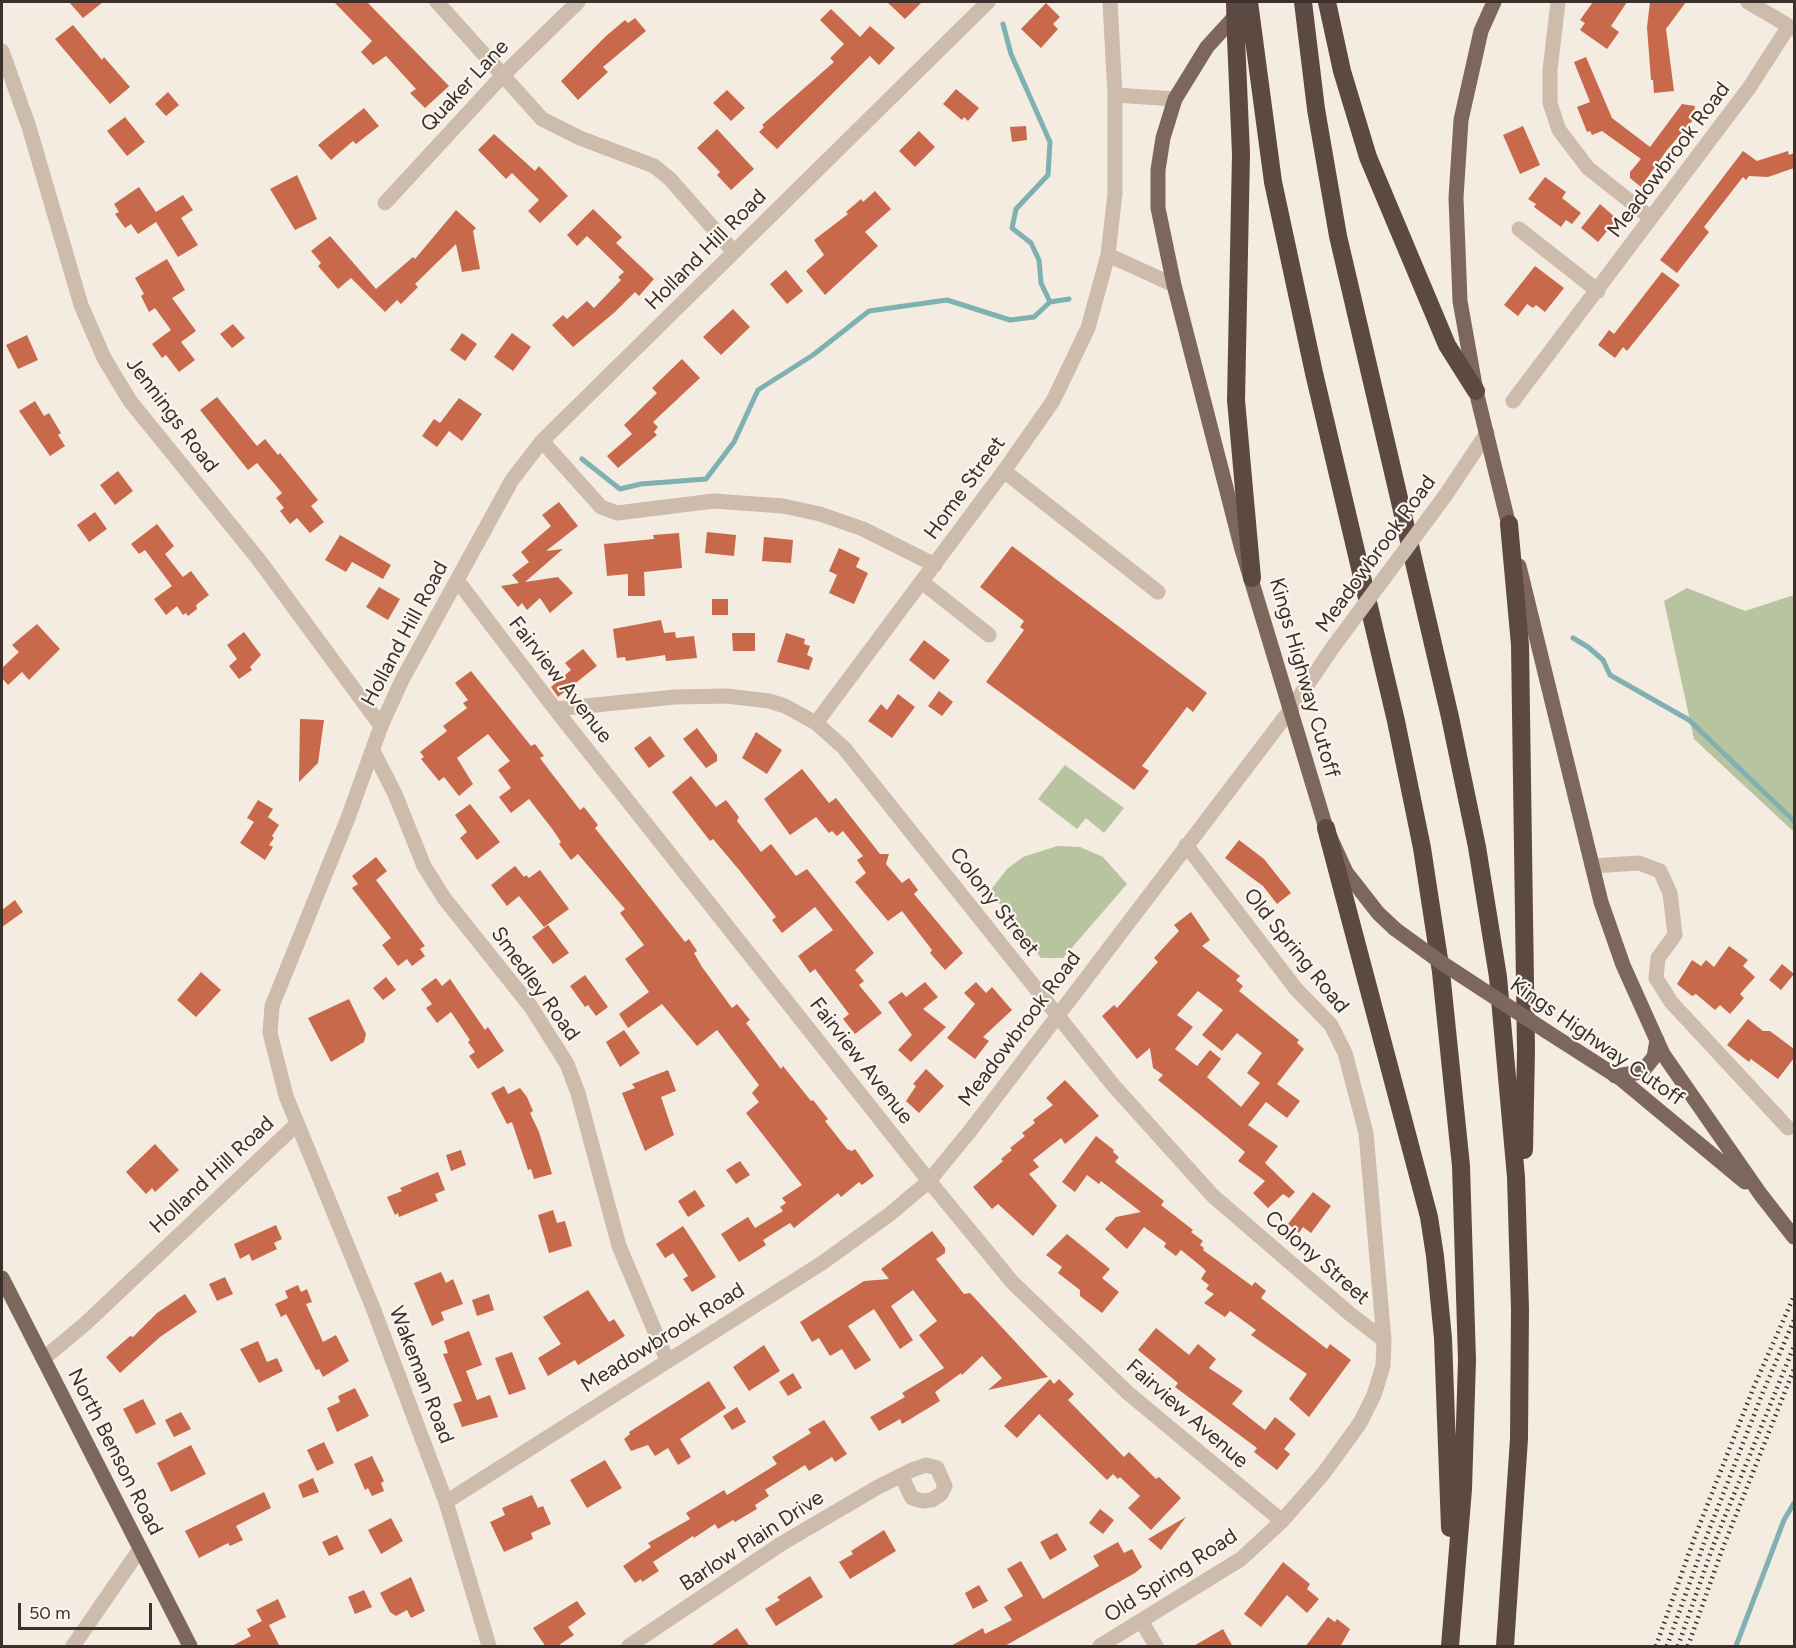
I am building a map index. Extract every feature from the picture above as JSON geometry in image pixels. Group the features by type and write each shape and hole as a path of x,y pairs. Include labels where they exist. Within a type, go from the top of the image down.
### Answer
{"highway":[{"path":"1235,2 1241,154 1236,400 1252,578"},
{"path":"1249,2 1262,117 1281,224 1400,741 1422,848 1442,972 1458,1124 1466,1296 1464,1468 1454,1619 1450,1647"},
{"path":"1303,2 1316,109 1338,236 1450,717 1488,912 1506,1044 1519,1242"},
{"path":"1327,2 1342,71 1368,156 1447,345 1476,391"},
{"path":"1505,1647 1519,1439 1519,1242 1526,1050 1520,645 1509,524"},
{"path":"1326,828 1353,936 1411,1142 1435,1256 1445,1382 1454,1619"}],"main road":[{"name":"Kings Highway Cutoff","path":"1249,2 1207,47 1175,99 1163,138 1158,170 1158,208 1174,285 1241,546 1326,828 1346,872 1378,914 1395,929 1439,962 1615,1076 1672,1119 1761,1196"},
{"name":"Kings Highway Cutoff","path":"1494,2 1481,31 1461,120 1456,198 1460,301 1476,391 1601,902 1623,965 1663,1053 1761,1196 1794,1237"},
{"path":"1615,1076 1641,1072 1654,1057 1657,1040"},
{"name":"North Benson Road","path":"2,1278 190,1647"}],"street":[{"path":"437,2 542,119 580,138 654,166 670,179 734,252"},
{"name":"Quaker Lane","path":"385,203 504,74 578,2"},
{"name":"Holland Hill Road","path":"43,1359 85,1324 297,1124 270,1033 272,1006 381,726 402,680 501,496 542,441 988,2"},
{"name":"Home Street","path":"816,723 1004,471 1053,401 1088,328 1108,255 1115,193 1115,95 1110,2"},
{"path":"1558,2 1550,70 1550,103 1559,130 1588,168 1651,218"},
{"path":"1748,2 1792,28"},
{"name":"Meadowbrook Road","path":"1513,401 1598,291 1792,28"},
{"name":"Jennings Road","path":"2,51 29,127 81,305 104,358 130,401 259,560 381,726"},
{"path":"1115,95 1175,99"},
{"path":"1519,229 1598,291"},
{"path":"1108,255 1174,285"},
{"name":"Meadowbrook Road","path":"446,1502 822,1263 890,1214 929,1181 970,1131 1291,709 1333,647 1445,496 1487,433"},
{"path":"542,441 601,507 617,513 714,501 783,506 820,514 863,530 934,565"},
{"path":"1004,471 1158,592"},
{"name":"Fairview Avenue","path":"457,580 555,709 929,1181 1013,1283 1128,1393 1282,1521"},
{"path":"922,582 989,635"},
{"name":"Colony Street","path":"555,709 675,697 727,696 777,703 816,723 844,748 1113,1085 1213,1196 1350,1314 1384,1340"},
{"name":"Smedley Road","path":"373,750 395,794 429,874 444,898 531,1007 567,1064 578,1093 619,1246 667,1360"},
{"name":"Old Spring Road","path":"1100,1647 1240,1559 1282,1521 1323,1474 1360,1424 1374,1395 1383,1366 1384,1340 1366,1133 1345,1053 1331,1025 1296,989 1186,845"},
{"path":"1592,866 1639,863 1660,872 1671,893 1675,935 1658,958 1656,978 1671,1002 1788,1128"},
{"name":"Wakeman Road","path":"297,1124 373,1308 446,1502 489,1647"},
{"name":"Barlow Plain Drive","path":"629,1647 780,1544 901,1475"},
{"path":"73,1647 140,1549"},
{"path":"1142,1622 1156,1647"}],"green space":[{"path":"1687,588 1745,611 1794,595 1794,832 1694,739 1664,601"},
{"path":"1065,765 1124,808 1104,833 1086,818 1077,829 1038,799"},
{"path":"1057,846 1080,847 1103,857 1127,884 1063,958 1041,958 990,891 1007,869 1023,857"}],"building":[{"path":"69,2 103,2 83,18"},
{"path":"334,2 367,2 449,86 425,108 410,93 416,89 386,56 373,65 361,52 372,41"},
{"path":"887,2 922,2 905,19"},
{"path":"1593,2 1627,2 1611,26 1619,32 1607,49 1580,30 1585,23 1580,20"},
{"path":"1650,2 1686,2 1666,29 1674,91 1654,93 1647,27"},
{"path":"1046,3 1060,17 1053,24 1058,29 1041,48 1021,29"},
{"path":"831,9 860,37 870,26 895,48 879,65 870,56 777,149 759,132 764,127 762,125 834,62 830,58 844,44 820,20"},
{"path":"635,18 646,31 603,67 608,72 578,100 561,81 606,36 625,20 628,23"},
{"path":"73,25 102,60 104,57 130,87 110,104 55,39"},
{"path":"1586,57 1612,118 1650,147 1682,104 1695,106 1694,119 1667,150 1641,187 1630,178 1630,172 1641,159 1602,131 1592,135 1590,131 1587,132 1577,107 1590,102 1574,62"},
{"path":"956,89 979,108 968,121 964,117 962,120 943,104"},
{"path":"727,90 745,108 731,121 713,103"},
{"path":"168,92 179,105 166,116 155,104"},
{"path":"364,108 379,126 356,144 353,141 331,160 318,145"},
{"path":"125,117 145,142 127,156 107,131"},
{"path":"1026,126 1027,140 1012,142 1010,127"},
{"path":"1523,126 1540,165 1520,174 1503,135"},
{"path":"717,129 754,169 731,190 717,175 720,172 697,148"},
{"path":"919,131 935,147 915,167 899,151"},
{"path":"494,134 535,171 539,166 568,196 540,223 528,211 539,200 512,173 506,179 478,150"},
{"path":"1743,151 1757,161 1788,151 1789,155 1794,153 1794,168 1768,177 1749,176 1746,180 1743,177 1704,227 1709,232 1677,273 1660,260"},
{"path":"297,175 317,219 295,230 270,189"},
{"path":"1545,177 1566,192 1562,198 1581,213 1572,224 1566,220 1561,227 1534,207 1536,204 1528,199"},
{"path":"139,187 156,212 183,195 193,210 181,218 198,245 178,257 156,222 138,234 131,224 125,228 115,214 119,212 114,204"},
{"path":"875,191 891,209 865,232 878,246 825,295 806,271 824,255 814,240 848,214 846,212 861,199 863,202"},
{"path":"1600,204 1617,219 1598,242 1581,228"},
{"path":"593,209 622,237 616,243 654,279 639,296 635,292 573,347 552,325 563,315 567,319 587,301 594,308 621,280 618,277 624,272 587,236 577,246 567,235"},
{"path":"456,210 476,228 473,231 480,269 462,272 456,244 415,284 418,287 401,304 397,300 385,312 351,278 338,289 318,266 321,263 311,251 330,236 376,289 413,257 415,259"},
{"path":"167,259 185,290 172,298 196,331 181,342 195,360 179,372 166,355 162,358 152,344 171,330 155,308 149,312 141,296 144,294 135,278"},
{"path":"1535,266 1564,288 1545,312 1536,305 1533,308 1527,304 1518,316 1504,305"},
{"path":"786,270 803,291 787,304 770,284"},
{"path":"1662,272 1680,285 1627,351 1623,347 1615,358 1598,345 1609,330 1614,334"},
{"path":"733,309 750,327 721,355 703,337"},
{"path":"233,324 245,338 232,348 220,334"},
{"path":"462,333 477,344 465,361 450,350"},
{"path":"512,333 531,347 513,371 494,357"},
{"path":"27,335 38,360 18,369 6,345"},
{"path":"682,359 700,378 653,422 658,427 654,432 657,435 618,468 607,456 632,434 624,425 657,393 652,388"},
{"path":"217,397 257,446 265,439 278,455 280,453 318,500 311,506 324,522 310,533 297,518 290,524 280,511 284,508 276,498 282,493 257,463 248,470 200,410"},
{"path":"459,398 482,414 462,441 449,431 437,447 422,436 434,419 440,423"},
{"path":"35,401 44,416 49,413 61,433 58,435 65,446 50,456 19,411"},
{"path":"118,471 133,491 115,505 100,485"},
{"path":"559,502 578,526 546,551 563,549 525,582 558,577 573,593 550,613 540,598 527,610 522,603 518,607 501,586 519,583 512,575 529,562 521,552 551,526 542,515"},
{"path":"95,512 107,529 89,542 77,525"},
{"path":"157,524 174,546 165,554 183,577 191,571 209,595 196,605 197,609 188,616 186,613 183,615 177,606 166,615 154,599 172,586 145,550 139,554 131,544"},
{"path":"707,532 736,535 734,556 705,553"},
{"path":"679,533 682,568 644,572 645,596 628,596 628,574 607,576 604,544 654,539 653,535"},
{"path":"340,535 391,565 383,579 352,562 346,572 325,560"},
{"path":"764,537 793,540 791,563 762,561"},
{"path":"1012,546 1207,693 1193,712 1187,707 1142,766 1149,771 1134,790 986,682 1024,630 1020,627 1024,621 980,587"},
{"path":"839,548 860,558 856,567 868,573 854,604 829,593 837,575 829,571"},
{"path":"379,587 400,599 388,620 366,607"},
{"path":"712,599 728,599 728,615 712,615"},
{"path":"661,620 664,633 675,632 676,638 694,636 697,658 666,661 665,655 626,661 625,657 617,658 613,629"},
{"path":"37,624 60,649 29,680 22,672 8,685 2,678 2,668 19,652 12,645"},
{"path":"244,632 261,655 250,667 252,670 239,679 229,666 237,659 227,645"},
{"path":"732,633 755,633 755,651 733,651"},
{"path":"786,633 805,639 804,644 810,646 807,655 813,658 809,670 777,662"},
{"path":"924,640 950,660 934,680 909,660"},
{"path":"583,649 597,666 558,697 551,687 571,670 565,663"},
{"path":"471,671 531,746 535,744 544,756 540,758 549,770 580,810 584,807 598,825 595,828 685,942 689,939 697,951 694,953 702,967 732,1008 737,1004 750,1020 746,1023 781,1069 783,1066 811,1101 813,1100 828,1119 825,1121 847,1149 852,1151 855,1149 874,1176 862,1185 859,1182 841,1197 838,1193 794,1228 790,1223 763,1240 766,1245 739,1262 721,1234 748,1217 755,1228 783,1211 780,1207 786,1203 782,1198 802,1185 746,1113 759,1102 752,1093 759,1085 717,1030 697,1046 662,1004 628,1028 619,1014 649,992 625,959 644,945 620,913 625,909 578,854 571,860 559,844 561,842 553,830 529,799 511,813 499,797 511,788 498,770 510,761 488,734 457,758 473,784 459,796 444,777 439,781 421,759 424,757 420,752 447,731 443,726 467,708 463,703 468,700 455,683"},
{"path":"939,691 953,702 942,716 928,706"},
{"path":"898,694 915,707 892,738 868,721 881,704 887,710"},
{"path":"300,719 324,720 318,763 299,782"},
{"path":"697,728 717,755 717,761 706,768 683,739"},
{"path":"756,732 782,750 767,774 742,758"},
{"path":"650,736 665,756 649,768 634,748"},
{"path":"802,769 829,803 836,798 880,854 889,854 886,864 902,883 909,878 918,890 914,894 963,953 945,970 930,953 932,950 902,911 888,921 855,882 866,873 857,860 863,856 843,831 837,836 832,831 829,833 816,817 790,835 764,799"},
{"path":"691,776 716,807 726,800 739,817 737,821 761,852 771,844 796,876 807,869 874,953 855,970 864,981 859,985 882,1013 855,1034 843,1019 849,1014 815,969 810,973 798,956 833,930 815,907 782,933 772,920 776,917 713,839 710,841 672,792"},
{"path":"258,800 273,809 268,817 279,825 269,845 273,847 265,860 240,843 254,822 247,818"},
{"path":"470,804 500,842 477,860 460,838 467,832 455,815"},
{"path":"1239,840 1264,859 1291,893 1277,904 1263,886 1225,858"},
{"path":"376,857 387,871 376,880 425,946 420,949 425,956 412,966 407,959 398,966 382,945 391,938 352,888 358,884 352,876"},
{"path":"515,866 524,877 526,875 529,878 540,870 569,909 544,927 519,896 507,906 491,885"},
{"path":"15,900 23,912 2,927 2,910"},
{"path":"1191,912 1210,940 1202,946 1240,976 1236,980 1243,986 1239,991 1299,1040 1297,1043 1304,1049 1277,1084 1300,1101 1287,1118 1266,1102 1248,1125 1278,1146 1265,1163 1295,1192 1289,1198 1283,1194 1268,1208 1253,1193 1265,1181 1238,1161 1245,1152 1158,1080 1163,1075 1153,1068 1150,1048 1137,1059 1102,1016 1114,1005 1117,1008 1158,962 1154,958 1179,931 1174,925","holes":["1198,991 1223,1010 1202,1035 1222,1051 1237,1033 1262,1053 1247,1073 1260,1083 1241,1107 1207,1077 1221,1059 1210,1050 1197,1066 1175,1049 1193,1027 1177,1015"]},
{"path":"548,925 569,953 553,964 532,937"},
{"path":"1729,946 1748,960 1743,966 1755,977 1740,994 1744,998 1730,1014 1720,1005 1715,1010 1696,994 1692,996 1677,984 1692,960 1701,966 1706,960 1714,967"},
{"path":"1782,964 1794,974 1781,990 1769,980"},
{"path":"201,972 221,990 196,1017 177,1000"},
{"path":"585,975 608,1007 596,1016 588,1005 585,1007 570,986"},
{"path":"386,977 396,990 383,1000 373,988"},
{"path":"436,978 442,986 450,979 485,1030 488,1027 504,1051 478,1069 469,1056 475,1052 468,1042 470,1040 451,1012 437,1023 426,1008 432,1004 421,989"},
{"path":"925,982 938,997 923,1009 946,1027 911,1062 898,1050 912,1035 888,1002 902,992 906,997"},
{"path":"976,982 986,993 992,987 1012,1010 983,1037 989,1041 975,1059 947,1038 975,1004 964,993"},
{"path":"349,999 366,1034 364,1042 331,1062 308,1018"},
{"path":"1748,1019 1763,1031 1770,1031 1794,1049 1794,1058 1778,1079 1751,1059 1749,1062 1727,1045"},
{"path":"624,1030 640,1053 620,1067 606,1042"},
{"path":"926,1069 944,1086 919,1113 906,1101 916,1086 913,1084"},
{"path":"668,1070 676,1091 661,1097 674,1135 645,1151 622,1093 635,1088 632,1084"},
{"path":"1065,1080 1099,1116 1065,1144 1061,1138 1033,1160 1039,1167 1029,1174 1057,1206 1033,1236 998,1204 992,1209 973,1187 1003,1161 1001,1159 1012,1150 1010,1148 1025,1136 1022,1133 1035,1123 1033,1120 1053,1105 1046,1098"},
{"path":"504,1086 508,1094 520,1088 527,1097 533,1111 530,1113 539,1132 552,1174 534,1179 531,1169 528,1170 512,1122 507,1124 491,1093"},
{"path":"1096,1136 1114,1150 1113,1152 1119,1157 1115,1162 1164,1201 1161,1205 1193,1230 1191,1232 1203,1241 1200,1245 1204,1248 1203,1250 1252,1286 1255,1282 1266,1291 1261,1298 1327,1349 1330,1344 1351,1360 1309,1417 1289,1399 1307,1374 1251,1335 1256,1330 1230,1311 1225,1317 1204,1303 1214,1294 1206,1289 1209,1285 1201,1279 1206,1271 1202,1267 1181,1250 1176,1256 1164,1247 1166,1243 1144,1227 1127,1249 1105,1229 1116,1217 1141,1212 1101,1181 1099,1184 1087,1175 1075,1192 1062,1182"},
{"path":"155,1144 179,1170 155,1192 152,1188 146,1194 126,1172"},
{"path":"461,1150 466,1165 451,1171 446,1155"},
{"path":"740,1161 750,1175 736,1184 726,1170"},
{"path":"438,1172 445,1190 435,1194 438,1201 399,1217 398,1213 395,1215 387,1197 402,1191 400,1188"},
{"path":"695,1190 705,1206 688,1217 678,1201"},
{"path":"1313,1192 1331,1206 1311,1233 1303,1227 1299,1233 1288,1224"},
{"path":"553,1210 557,1223 565,1221 572,1246 549,1253 538,1215"},
{"path":"276,1225 282,1239 274,1243 277,1249 252,1261 249,1254 240,1259 234,1244"},
{"path":"683,1226 716,1277 692,1292 683,1279 688,1276 673,1253 665,1258 656,1244"},
{"path":"932,1231 945,1248 945,1253 936,1259 964,1294 970,1293 1048,1377 988,1390 1002,1378 982,1356 962,1375 961,1373 935,1392 940,1401 902,1424 900,1419 879,1431 870,1417 905,1397 902,1393 944,1368 919,1335 937,1321 913,1290 891,1306 913,1340 900,1349 874,1309 848,1326 871,1360 855,1370 842,1349 830,1356 819,1338 812,1342 800,1322 864,1281 889,1279 881,1269"},
{"path":"1067,1234 1110,1269 1102,1278 1119,1292 1102,1313 1080,1296 1080,1290 1058,1273 1062,1267 1046,1255"},
{"path":"441,1272 446,1283 453,1279 463,1304 441,1312 444,1320 432,1326 414,1283"},
{"path":"225,1277 233,1294 217,1301 209,1284"},
{"path":"298,1285 301,1292 307,1289 312,1302 306,1304 323,1342 336,1335 349,1361 323,1377 319,1369 316,1370 286,1314 281,1317 275,1304 288,1298 285,1291"},
{"path":"588,1290 609,1322 614,1319 625,1336 578,1365 575,1360 548,1376 538,1358 561,1344 543,1317"},
{"path":"185,1294 197,1312 160,1337 120,1373 106,1357 130,1336 133,1337 157,1313"},
{"path":"489,1294 494,1310 477,1316 472,1300"},
{"path":"1156,1328 1189,1355 1198,1344 1216,1359 1209,1368 1243,1391 1232,1404 1265,1430 1275,1417 1296,1434 1284,1449 1290,1454 1277,1470 1254,1452 1257,1448 1175,1387 1178,1383 1138,1350"},
{"path":"469,1331 482,1365 466,1371 477,1400 490,1395 498,1417 462,1427 453,1404 462,1401 443,1354 448,1353 444,1341"},
{"path":"258,1341 267,1362 277,1358 283,1371 259,1383 240,1349"},
{"path":"764,1345 780,1371 749,1391 733,1367"},
{"path":"512,1352 526,1389 509,1395 495,1358"},
{"path":"793,1373 802,1388 788,1396 779,1382"},
{"path":"1050,1379 1054,1384 1059,1379 1074,1394 1068,1400 1124,1457 1129,1452 1156,1479 1159,1477 1181,1498 1151,1530 1128,1508 1140,1496 1120,1477 1118,1479 1113,1474 1107,1480 1039,1414 1017,1438 1004,1426"},
{"path":"709,1381 726,1408 680,1439 691,1457 678,1465 668,1448 655,1456 648,1445 631,1451 624,1439 630,1434 629,1432"},
{"path":"355,1388 369,1416 337,1432 327,1408 340,1402 338,1396"},
{"path":"143,1399 156,1424 136,1434 123,1409"},
{"path":"737,1407 746,1422 732,1430 723,1416"},
{"path":"181,1412 191,1429 174,1437 165,1420"},
{"path":"824,1420 847,1454 835,1462 832,1457 809,1471 805,1465 765,1490 769,1496 755,1505 757,1509 735,1522 733,1520 718,1529 715,1524 694,1538 693,1536 653,1562 659,1571 642,1582 641,1579 635,1583 623,1566 651,1547 648,1543 690,1519 686,1513 724,1490 727,1495 777,1464 772,1457 811,1433 808,1429"},
{"path":"324,1442 334,1463 317,1471 307,1450"},
{"path":"191,1445 206,1474 171,1492 157,1463"},
{"path":"372,1456 384,1481 381,1483 384,1491 372,1496 368,1488 365,1490 354,1464"},
{"path":"605,1460 622,1488 587,1508 570,1480"},
{"path":"313,1478 319,1492 303,1498 298,1485"},
{"path":"264,1492 271,1508 236,1526 243,1540 230,1546 228,1543 199,1558 185,1531"},
{"path":"532,1495 538,1508 543,1506 551,1524 531,1533 533,1539 504,1552 490,1522 505,1515 502,1508"},
{"path":"1100,1509 1114,1520 1103,1534 1089,1523"},
{"path":"1186,1517 1161,1550 1148,1539"},
{"path":"391,1518 403,1541 381,1554 368,1530"},
{"path":"884,1530 896,1551 850,1579 839,1562 853,1554 851,1551"},
{"path":"1057,1533 1067,1550 1050,1560 1040,1542"},
{"path":"337,1535 344,1549 329,1556 322,1542"},
{"path":"1118,1542 1124,1553 1132,1549 1142,1567 1135,1573 1003,1647 949,1647 983,1628 985,1634 1012,1620 1004,1607 1023,1596 1007,1569 1021,1561 1043,1599 1099,1566 1093,1556"},
{"path":"1283,1562 1310,1584 1307,1589 1319,1599 1307,1613 1287,1595 1261,1627 1244,1614"},
{"path":"810,1576 823,1597 776,1626 765,1609 780,1600 777,1597"},
{"path":"411,1577 425,1611 411,1618 407,1610 396,1616 390,1612 380,1593"},
{"path":"979,1585 988,1601 973,1609 965,1593"},
{"path":"364,1590 372,1607 355,1614 348,1597"},
{"path":"278,1599 286,1617 269,1625 280,1647 230,1647 251,1636 247,1629 262,1621 256,1610"},
{"path":"577,1601 586,1614 568,1627 574,1635 556,1647 546,1647 533,1628"},
{"path":"1328,1617 1335,1622 1337,1619 1350,1629 1340,1647 1305,1647"},
{"path":"737,1628 750,1647 709,1647"},
{"path":"1223,1629 1233,1647 1192,1647"}],"waterway":[{"path":"1003,24 1011,54 1050,142 1048,175 1016,209 1012,228 1031,243 1039,260 1041,283 1050,302"},
{"path":"582,459 620,489 641,484 706,479 734,442 758,390 813,355 869,311 947,300 1010,320 1034,317 1050,302 1069,299"},
{"path":"1573,638 1603,660 1610,675 1689,720 1794,821"},
{"path":"1736,1646 1784,1520 1794,1503"}],"railway":[{"path":"1656,1646 1694,1539 1753,1389 1794,1296"},
{"path":"1667,1646 1704,1543 1763,1392 1794,1320"},
{"path":"1678,1646 1713,1546 1794,1346"},
{"path":"1688,1646 1722,1550 1794,1369"}]}
